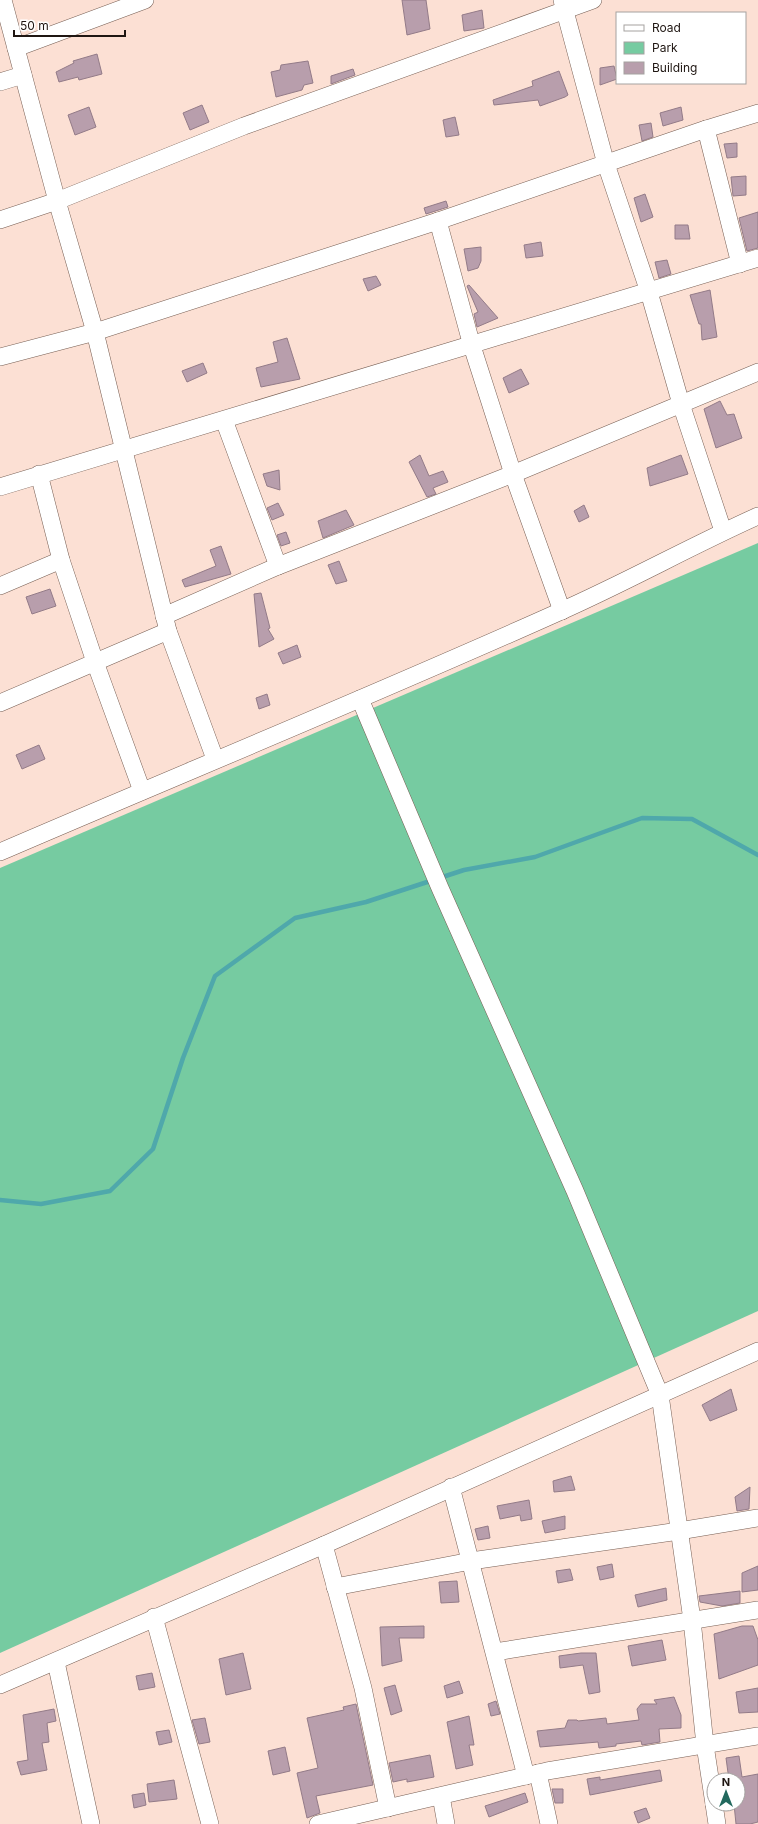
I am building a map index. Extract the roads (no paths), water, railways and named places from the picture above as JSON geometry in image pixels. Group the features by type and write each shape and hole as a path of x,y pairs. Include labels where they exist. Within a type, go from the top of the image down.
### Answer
{"street":[{"path":"16,48 145,0"},
{"path":"0,220 57,201 244,126 563,5 593,0"},
{"path":"3,5 95,332 122,450 166,623 215,759"},
{"path":"563,5 606,164 649,292 681,404 723,531"},
{"path":"0,82 23,75"},
{"path":"0,357 95,332 438,221 706,129 758,113"},
{"path":"706,129 740,264"},
{"path":"438,221 472,346 513,474 562,611"},
{"path":"0,486 472,346 758,258"},
{"path":"0,703 95,662 166,623 278,566 513,474 758,372"},
{"path":"224,420 278,566"},
{"path":"39,474 61,560 95,662 142,791"},
{"path":"0,852 215,759 360,699 562,611 723,531 758,516"},
{"path":"0,586 61,560"},
{"path":"360,699 440,888 575,1191 660,1395 692,1620 704,1745 709,1772"},
{"path":"0,1685 56,1662 154,1617 324,1545 758,1350"},
{"path":"451,1487 495,1652 532,1774 549,1824"},
{"path":"335,1587 471,1561 758,1518"},
{"path":"324,1545 363,1688 388,1808"},
{"path":"495,1652 758,1610"},
{"path":"154,1617 210,1824"},
{"path":"56,1662 91,1824"},
{"path":"328,1823 532,1774 758,1736"},
{"path":"441,1796 446,1824"},
{"path":"715,1812 717,1824"}],"waterway":[{"path":"0,1200 41,1204 110,1191 153,1149 183,1058 215,976 295,918 366,902 464,870 535,857 642,818 692,819 758,855"}]}
